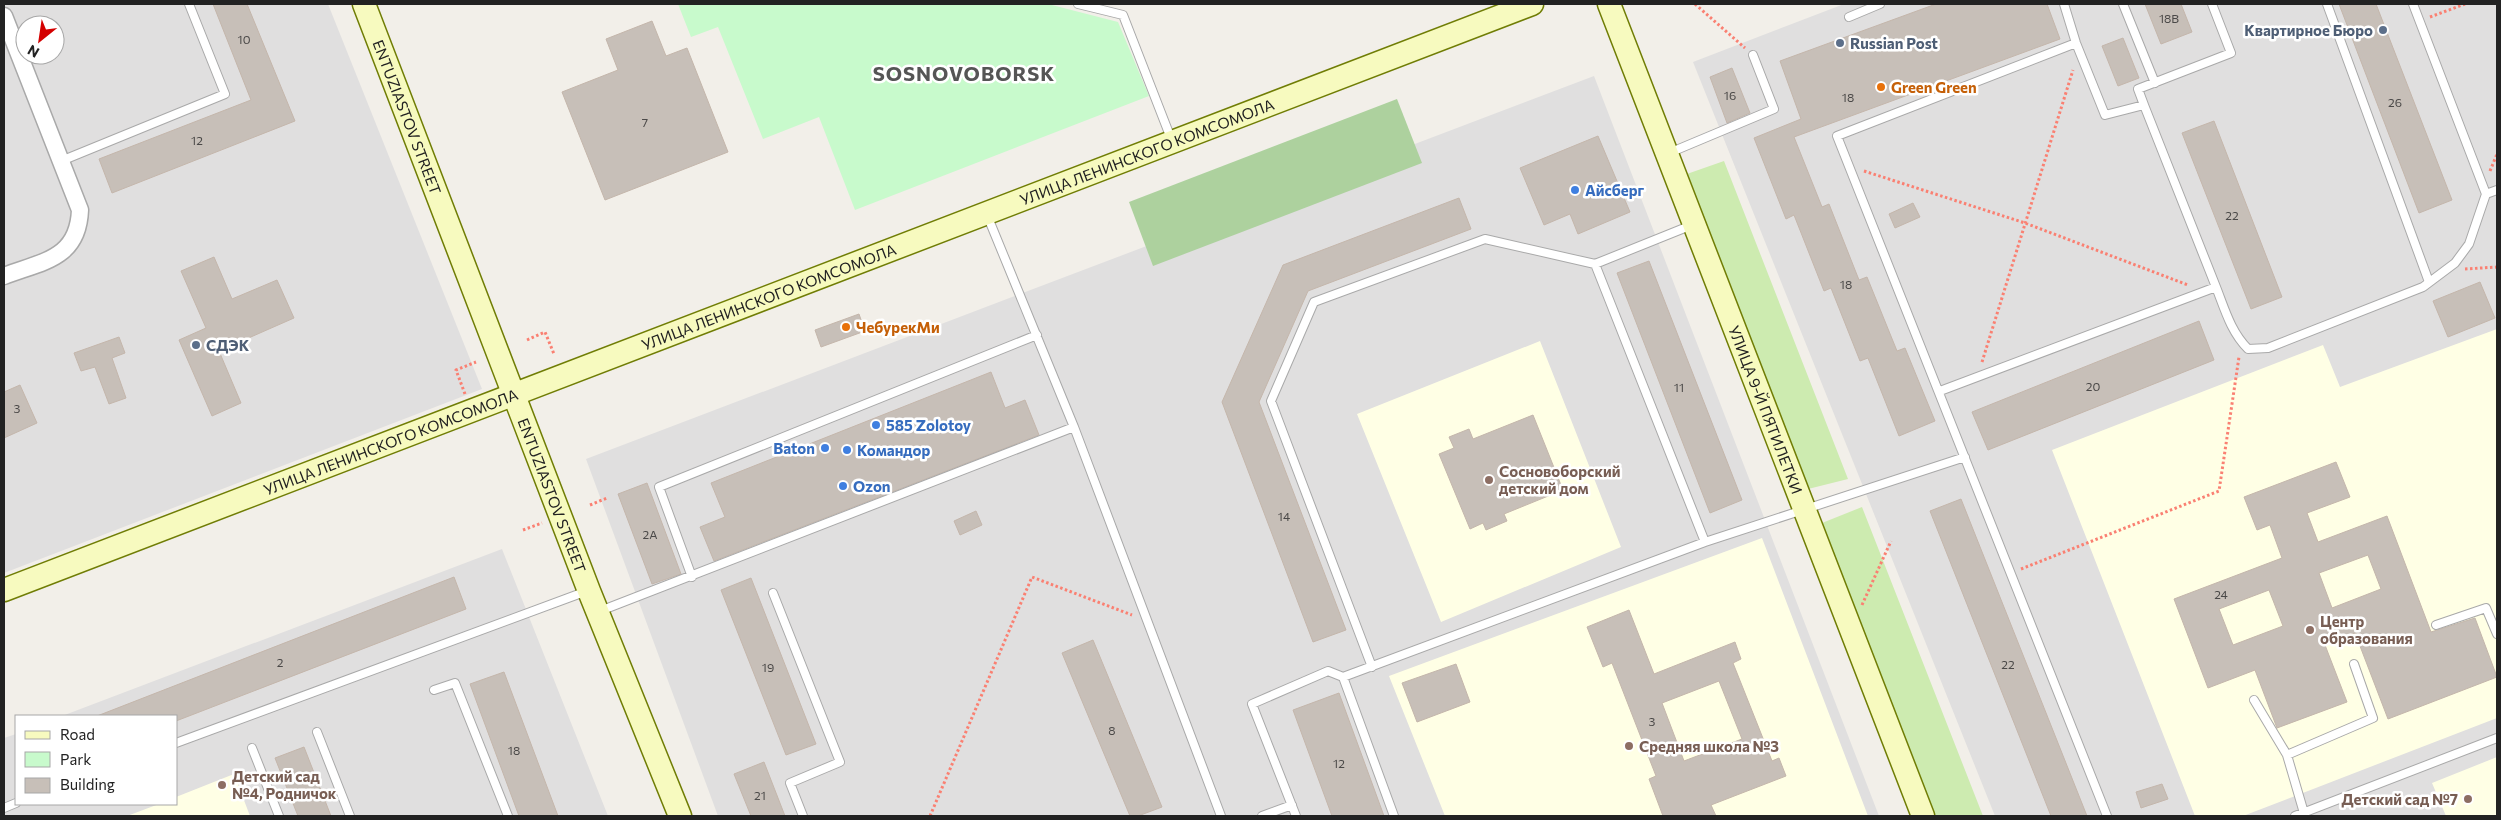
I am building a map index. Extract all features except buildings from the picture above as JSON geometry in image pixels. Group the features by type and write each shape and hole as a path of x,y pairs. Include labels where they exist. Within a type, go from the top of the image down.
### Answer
{"street":[{"name":"ENTUZIASTOV STREET","path":"364,4 589,591 680,816"},
{"name":"УЛИЦА ЛЕНИНСКОГО КОМСОМОЛА","path":"4,590 1532,4"},
{"name":"УЛИЦА 9-Й ПЯТИЛЕТКИ","path":"1610,4 1923,816"},
{"path":"4,16 80,210 79,228 71,245 53,258 4,276"}],"lane":[{"path":"61,161 225,94 189,4"},
{"path":"1081,4 1123,15 1172,142"},
{"path":"1850,17 1880,4"},
{"path":"2064,4 2076,43 2105,115 2144,105"},
{"path":"2124,4 2155,83"},
{"path":"2212,4 2231,53 2138,89 2231,328 2248,348 2268,348 2423,287 2455,263 2470,244 2486,194 2413,4"},
{"path":"2327,4 2429,282"},
{"path":"2076,43 1837,136 1940,391 2107,816"},
{"path":"1667,154 1774,109 1753,55"},
{"path":"2486,194 2497,190"},
{"path":"986,213 1074,426 1221,816"},
{"path":"1372,666 1271,401 1314,302 1486,239 1595,264 1694,224"},
{"path":"1595,264 1705,542"},
{"path":"1940,391 2216,287"},
{"path":"692,577 659,487 1037,335"},
{"path":"598,612 692,577 1074,426"},
{"path":"1296,816 1252,704 1328,671 1343,677 1705,542 1805,511 1965,457"},
{"path":"178,742 589,591"},
{"path":"773,594 840,762 790,783 803,816"},
{"path":"2436,625 2486,608 2497,634"},
{"path":"2287,755 2373,718 2354,664"},
{"path":"1343,677 1394,816"},
{"path":"434,690 455,683 508,816"},
{"path":"2254,700 2287,755 2304,813"},
{"path":"317,732 350,816"},
{"path":"2295,816 2497,738"},
{"path":"252,748 279,816"},
{"path":"1262,816 1292,805"}],"path":[{"path":"1695,4 1753,55"},
{"path":"2420,22 2465,4"},
{"path":"1977,377 2079,51"},
{"path":"1850,166 2025,223 2205,292"},
{"path":"2445,271 2497,267"},
{"path":"527,340 545,332 554,354"},
{"path":"2011,573 2220,491 2237,358 2248,348"},
{"path":"466,395 456,370 476,362"},
{"path":"590,504 607,498"},
{"path":"523,530 545,522"},
{"path":"1851,630 1891,541"},
{"path":"930,816 1032,577 1147,620"}],"shaded area":[{"path":"4,4 328,4 482,389 4,573"},
{"path":"1844,4 2497,4 2497,816 1995,816 1693,62"},
{"path":"1594,76 1879,816 718,816 586,459"},
{"name":"Центр образования","path":"2497,329 2497,718 2243,816 2195,816 2052,450 2323,345 2340,387"},
{"name":"Сосновоборский детский дом","path":"1540,341 1621,547 1441,622 1357,414"},
{"name":"Средняя школа №3","path":"1762,538 1868,816 1445,816 1389,676"},
{"path":"502,549 608,816 4,816 4,738 15,734 15,805 178,805 178,715 65,715"},
{"name":"Детский сад №7","path":"2497,757 2497,816 2446,816 2432,783"},
{"name":"Детский сад №4, Родничок","path":"234,774 250,816 127,816 156,805 178,805 178,796"}],"green space":[{"path":"678,4 1048,4 1118,22 1149,96 855,210 819,117 763,139 718,27 691,37"},
{"path":"1397,99 1422,163 1153,266 1129,202"},
{"path":"1724,161 1848,479 1808,489 1684,175"},
{"path":"1862,507 1983,816 1933,816 1817,525"}],"place":[{"name":"Квартирное Бюро","path":"2383,30"},
{"name":"Russian Post","path":"1840,43"},
{"name":"Green Green","path":"1881,87"},
{"name":"Айсберг","path":"1575,190"},
{"name":"ЧебурекМи","path":"846,327"},
{"name":"СДЭК","path":"196,345"},
{"name":"585 Zolotoy","path":"876,425"},
{"name":"Baton","path":"825,448"},
{"name":"Командор","path":"847,450"},
{"name":"Сосновоборский детский дом","path":"1489,480"},
{"name":"Ozon","path":"843,486"},
{"name":"Центр образования","path":"2310,630"},
{"name":"Средняя школа №3","path":"1629,746"},
{"name":"Детский сад №4, Родничок","path":"222,785"},
{"name":"Детский сад №7","path":"2468,799"}],"district":[{"name":"SOSNOVOBORSK","path":"964,73"}]}
